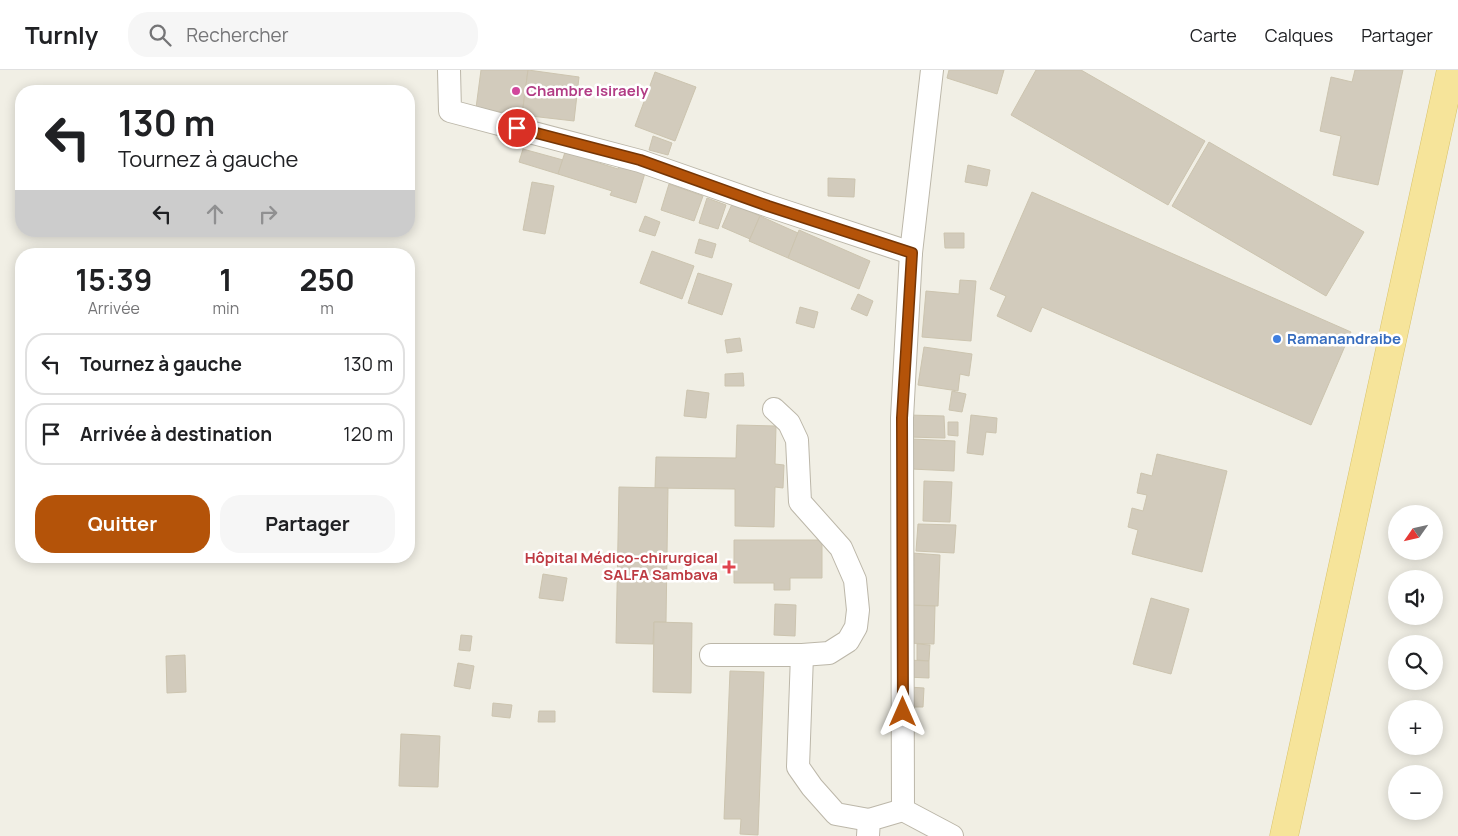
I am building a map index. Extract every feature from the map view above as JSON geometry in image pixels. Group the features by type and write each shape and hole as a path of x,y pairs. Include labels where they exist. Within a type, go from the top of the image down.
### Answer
{"main road":[{"path":"1284,836 1451,70"}],"street":[{"path":"449,70 450,111 640,160 768,206 912,253"},
{"path":"903,810 902,418 912,253 932,70"},
{"path":"711,656 829,653 848,641 856,627 858,610 855,580 841,548 800,502 797,440 789,422 774,410"},
{"path":"802,654 798,767 812,788 836,814 869,828 903,810"},
{"path":"903,810 952,836"}],"building":[{"path":"481,70 528,70 522,115 476,108"},
{"path":"528,70 579,77 574,121 522,115"},
{"path":"949,70 1004,70 997,94 947,78"},
{"path":"1036,70 1081,70 1205,141 1168,205 1011,115"},
{"path":"1355,70 1403,70 1378,185 1333,175 1341,136 1320,131 1331,77 1352,82"},
{"path":"655,72 696,87 675,141 635,126"},
{"path":"653,136 672,143 668,155 649,150"},
{"path":"1209,142 1364,232 1326,296 1172,206"},
{"path":"523,149 563,160 558,174 519,162"},
{"path":"566,149 584,155 583,158 618,169 619,166 645,173 636,203 610,195 612,191 558,174"},
{"path":"968,165 990,170 987,186 965,182"},
{"path":"828,178 855,179 854,197 828,196"},
{"path":"532,182 554,186 545,234 523,230"},
{"path":"669,184 703,196 694,221 661,210"},
{"path":"1032,192 1351,332 1311,425 1042,307 1031,332 997,316 1006,296 990,289"},
{"path":"707,198 726,205 718,229 699,223"},
{"path":"732,204 760,216 750,239 722,227"},
{"path":"645,216 660,222 655,236 639,231"},
{"path":"760,216 798,233 788,258 749,241"},
{"path":"799,230 870,261 859,289 788,258"},
{"path":"944,233 964,233 964,248 945,248"},
{"path":"699,239 716,244 712,258 695,253"},
{"path":"652,251 694,266 682,299 640,283"},
{"path":"698,273 732,284 722,315 688,303"},
{"path":"960,280 976,281 971,341 922,337 926,291 959,294"},
{"path":"858,294 873,301 867,316 851,309"},
{"path":"800,307 818,312 814,328 796,323"},
{"path":"740,338 742,351 727,353 725,340"},
{"path":"924,347 972,354 969,376 960,374 958,391 918,385"},
{"path":"743,373 744,386 725,386 725,374"},
{"path":"687,390 709,393 706,418 684,416"},
{"path":"952,391 966,394 962,412 949,410"},
{"path":"909,415 944,416 945,438 909,437"},
{"path":"971,415 997,418 996,433 986,432 983,455 967,453"},
{"path":"948,422 958,422 958,436 948,435"},
{"path":"737,425 776,426 775,464 784,465 783,488 775,487 774,527 735,526 735,489 655,488 656,457 736,458"},
{"path":"912,439 955,441 954,471 911,469"},
{"path":"1157,454 1227,471 1202,572 1132,554 1138,530 1128,527 1132,508 1143,511 1147,495 1137,493 1141,473 1152,476"},
{"path":"924,481 952,482 950,522 923,521"},
{"path":"619,487 668,488 666,622 654,622 653,644 616,643"},
{"path":"918,524 956,525 954,553 916,551"},
{"path":"734,540 822,540 822,578 790,578 790,590 774,590 774,583 734,583"},
{"path":"912,553 940,555 938,606 910,605"},
{"path":"543,574 567,578 563,601 539,598"},
{"path":"1151,598 1189,609 1171,674 1133,664"},
{"path":"775,604 796,605 795,636 774,635"},
{"path":"907,605 935,606 934,644 905,643"},
{"path":"654,622 692,623 691,693 653,692"},
{"path":"461,635 472,636 470,651 459,650"},
{"path":"917,644 930,645 929,661 917,660"},
{"path":"185,655 186,692 167,693 166,656"},
{"path":"907,660 929,661 929,678 906,677"},
{"path":"458,663 474,666 470,689 454,686"},
{"path":"730,671 764,672 758,835 740,834 741,819 724,819"},
{"path":"909,687 924,688 923,707 908,707"},
{"path":"493,703 512,705 510,718 492,716"},
{"path":"539,711 555,711 555,722 538,722"},
{"path":"401,734 440,736 438,787 399,786"}],"place":[{"name":"Chambre Isiraely","path":"516,91"},
{"name":"Ramanandraibe","path":"1277,339"},
{"name":"Hôpital Médico-chirurgical SALFA Sambava","path":"729,567"}],"route":[{"path":"517,128 640,160 768,206 912,253 902,418 903,712"}]}
